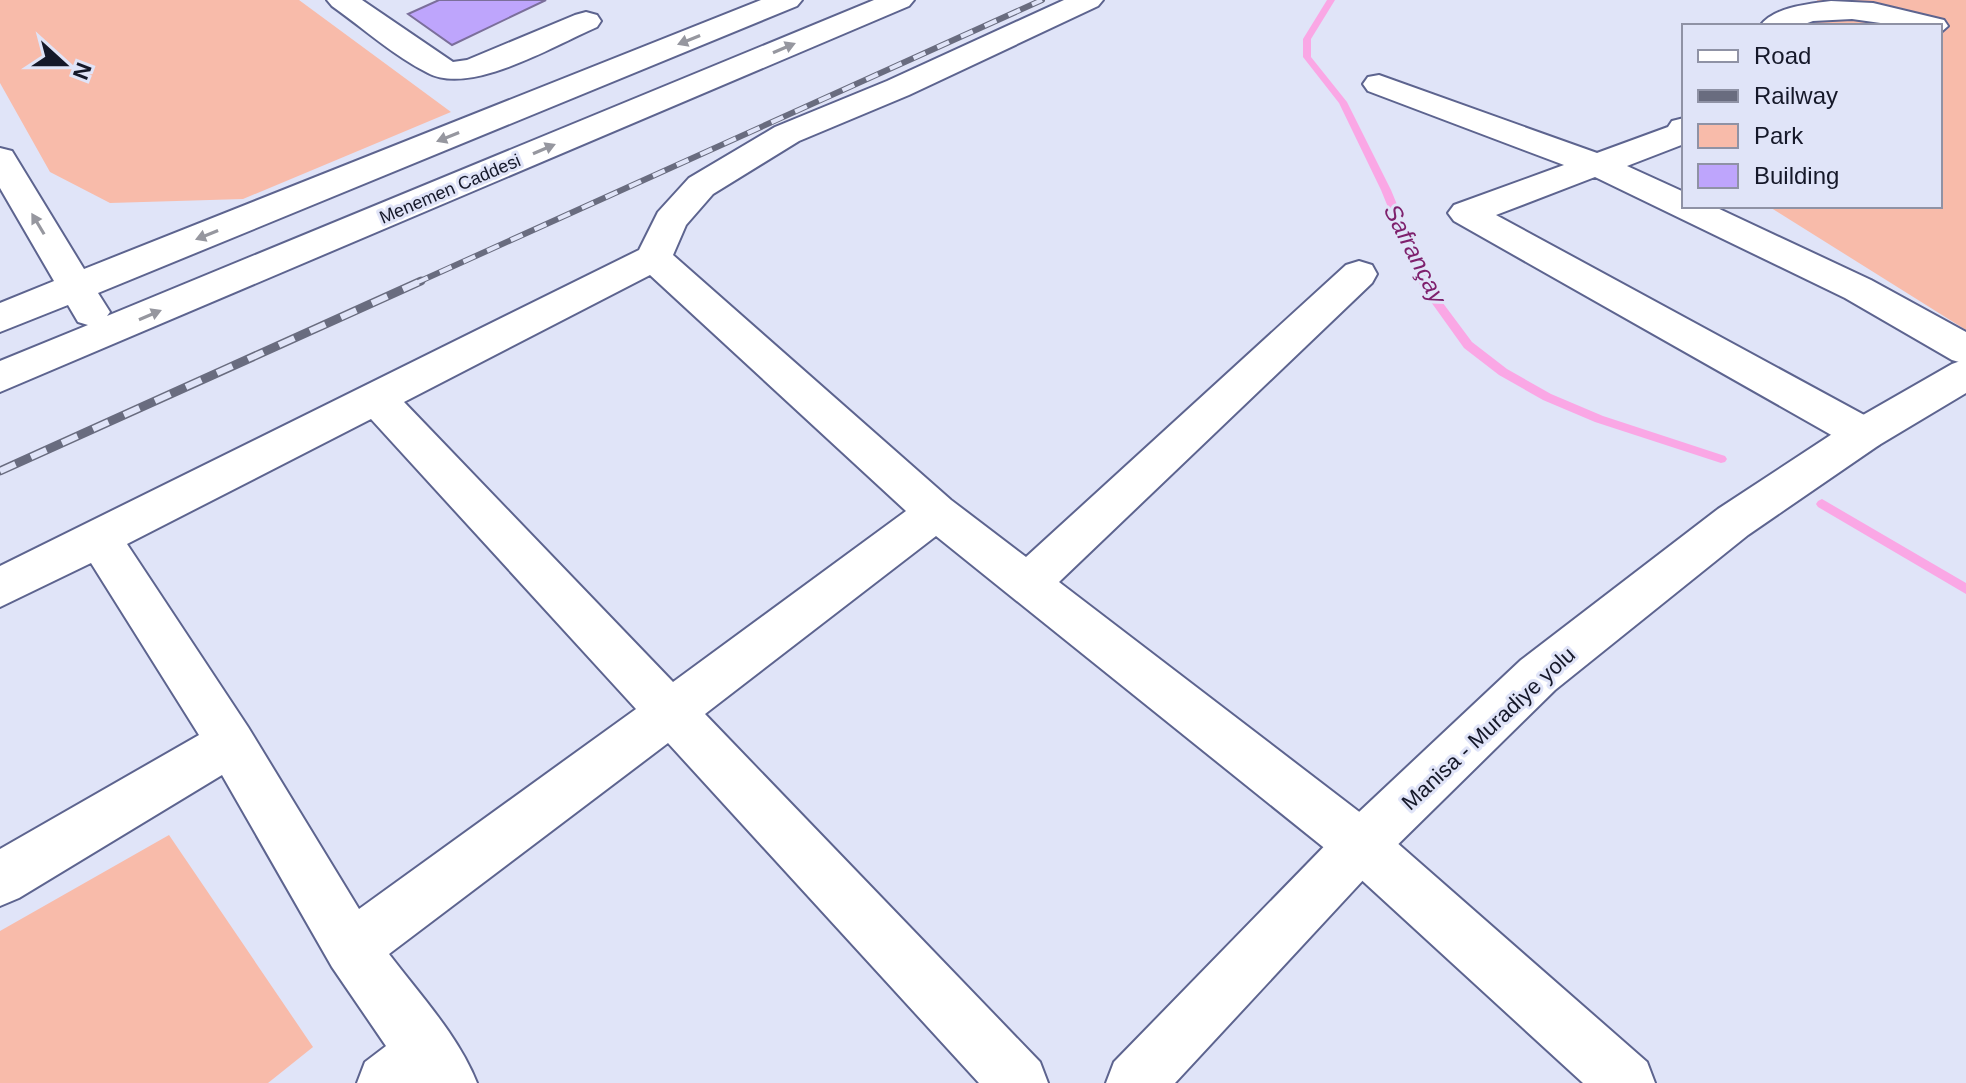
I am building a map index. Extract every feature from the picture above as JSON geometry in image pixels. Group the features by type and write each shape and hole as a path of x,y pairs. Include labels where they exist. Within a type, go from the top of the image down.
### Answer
{"street":[{"path":"342,0 441,68 453,71 473,69 586,21"},
{"name":"Menemen Caddesi","path":"0,377 899,0"},
{"path":"0,588 654,258 670,220 701,186 787,134 898,88 1088,0"},
{"path":"0,318 784,1"},
{"path":"1777,24 1788,15 1820,6 1864,6 1926,24"},
{"path":"1942,29 1966,38"},
{"path":"1379,84 1597,165 1682,205"},
{"path":"1682,131 1466,213 1864,434"},
{"path":"0,159 105,334"},
{"path":"1688,208 1858,289 1966,350"},
{"path":"654,258 936,512 1361,845 1626,1083"},
{"path":"1027,584 1359,274"},
{"name":"Manisa - Muradiye yolu","path":"1135,1083 1361,845 1538,675 1733,522 1864,434 1966,374"},
{"path":"376,398 1019,1083"},
{"path":"351,948 936,512"},
{"path":"100,540 231,743 420,1072"},
{"path":"0,879 231,743"}],"green space":[{"path":"0,0 299,0 451,112 243,199 110,203 50,172 0,83"},
{"path":"1817,0 1966,0 1966,330 1771,208 1942,208 1942,24 1815,24 1820,15"},
{"path":"169,835 313,1047 268,1083 0,1083 0,931"}],"building":[{"path":"439,0 546,0 452,45 408,14"}],"waterway":[{"name":"Safrançay","path":"1331,0 1307,39 1307,57 1343,102 1386,190 1426,288 1468,345 1503,372 1547,397 1599,419 1721,459"},
{"name":"Safrançay","path":"1822,504 1966,589"}],"railway":[{"path":"416,283 1042,0"},
{"path":"0,471 421,281"}]}
